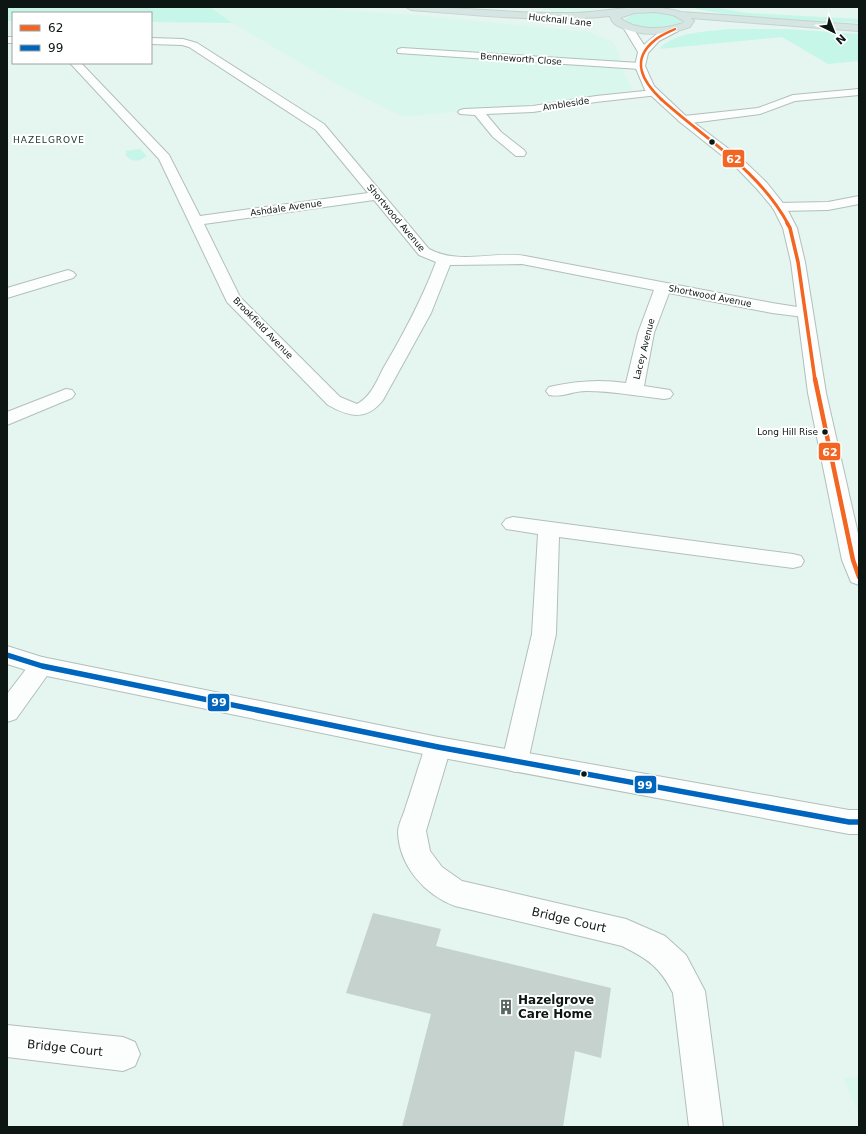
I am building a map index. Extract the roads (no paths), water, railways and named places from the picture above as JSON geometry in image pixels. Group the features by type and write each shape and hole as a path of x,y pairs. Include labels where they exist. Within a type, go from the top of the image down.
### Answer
{"main road":[{"name":"Hucknall Lane","path":"411,7 496,13 650,30 780,24"},
{"name":"Hucknall Lane","path":"496,13 587,15 632,10 655,10 780,24"},
{"path":"627,27 614,19 615,16 632,10"},
{"path":"673,11 689,21 687,24 678,28"},
{"path":"780,24 859,28"}],"street":[{"path":"627,27 641,59 644,78 654,93 684,120 738,162 762,186 779,208 790,228 794,242 817,393 853,560 859,577"},
{"path":"641,59 656,39 678,28"},
{"name":"Shortwood Avenue","path":"152,41 184,42 193,45 314,122 325,132 424,252 433,258 444,260 514,259 772,308 804,312"},
{"name":"Benneworth Close","path":"402,52 641,59"},
{"name":"Brookfield Avenue","path":"76,64 164,158 233,299 334,401 346,409 365,409 372,404 378,396 423,310 438,279 444,260"},
{"name":"Ambleside","path":"464,112 534,109 596,99 654,93"},
{"path":"684,120 760,111 793,98 857,94"},
{"path":"478,111 483,120 500,138 520,153"},
{"name":"Ashdale Avenue","path":"195,221 377,196"},
{"path":"779,208 828,206 859,200"},
{"path":"7,293 68,275"},
{"name":"Lacey Avenue","path":"634,389 646,333 663,287"},
{"name":"Lacey Avenue","path":"555,391 583,386 610,386 664,394"},
{"path":"11,413 66,394"},
{"path":"513,524 793,561"},
{"path":"515,761 544,634 549,529"},
{"path":"7,655 42,666 438,747 849,822 859,822"},
{"path":"7,712 42,666"},
{"name":"Bridge Court","path":"438,747 412,831 416,855 432,876 455,894 626,933 654,946 669,960 674,965 689,991 706,1127"},
{"name":"Bridge Court","path":"7,1041 123,1054"}],"place":[{"name":"Long Hill Rise","path":"825,432"},
{"name":"Hazelgrove Care Home","path":"506,1007"}],"district":[{"name":"HAZELGROVE","path":"49,140"}]}
